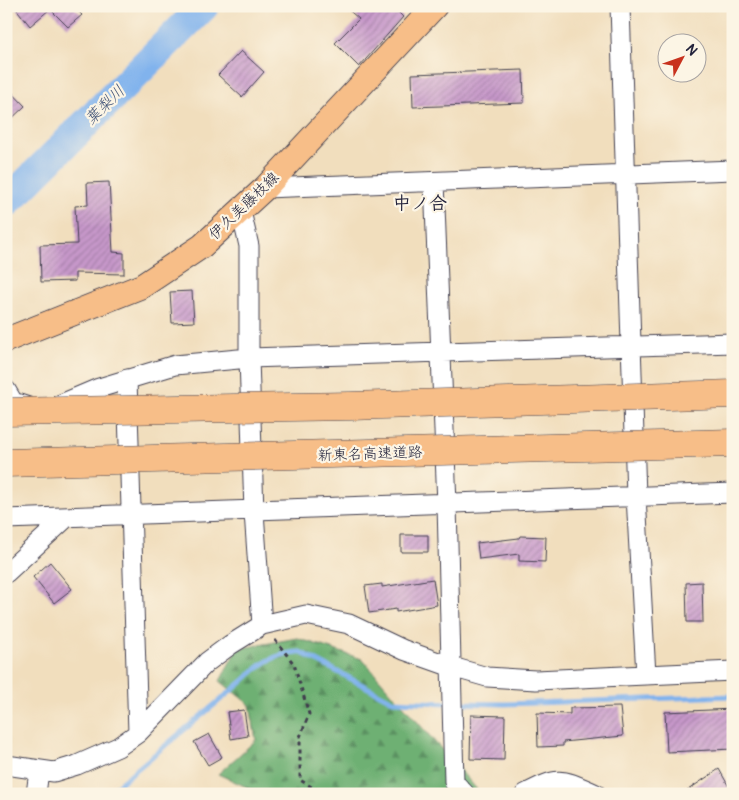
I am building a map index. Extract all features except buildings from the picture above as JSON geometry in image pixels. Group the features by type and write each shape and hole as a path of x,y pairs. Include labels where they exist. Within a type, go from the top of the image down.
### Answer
{"highway":[{"path":"6,412 340,406 733,394"},
{"name":"新東名高速道路","path":"6,463 733,443"}],"main road":[{"name":"伊久美藤枝線","path":"6,340 142,286 202,246 265,188 435,6"}],"street":[{"path":"620,6 630,348 646,675"},
{"path":"265,188 733,170"},
{"path":"434,182 447,504 454,782 465,794"},
{"path":"241,211 250,246 249,358 254,512 262,625"},
{"path":"6,390 13,402 28,408 47,408 69,402 126,379 175,365 249,358 630,348 733,343"},
{"path":"126,379 138,733"},
{"path":"6,519 131,513 254,512 733,493"},
{"path":"6,574 67,517"},
{"path":"6,765 54,772 77,765 118,747 138,733 207,662 262,625 306,615 349,624 404,650 487,677 536,680 733,671"},
{"path":"36,794 39,770"},
{"path":"525,794 551,780 568,782 596,794"}],"path":[{"path":"262,625 294,664 309,714 300,737 300,780 314,789 333,794"}],"green space":[{"path":"297,638 362,659 481,794 262,794 218,774 256,740 250,705 220,681 237,649"}],"waterway":[{"name":"葉梨川","path":"6,203 204,6"},
{"path":"107,794 256,669 275,657 300,652 393,701 447,703"},
{"path":"456,703 505,704 733,696"}],"district":[{"name":"中ノ合","path":"420,203"}]}
